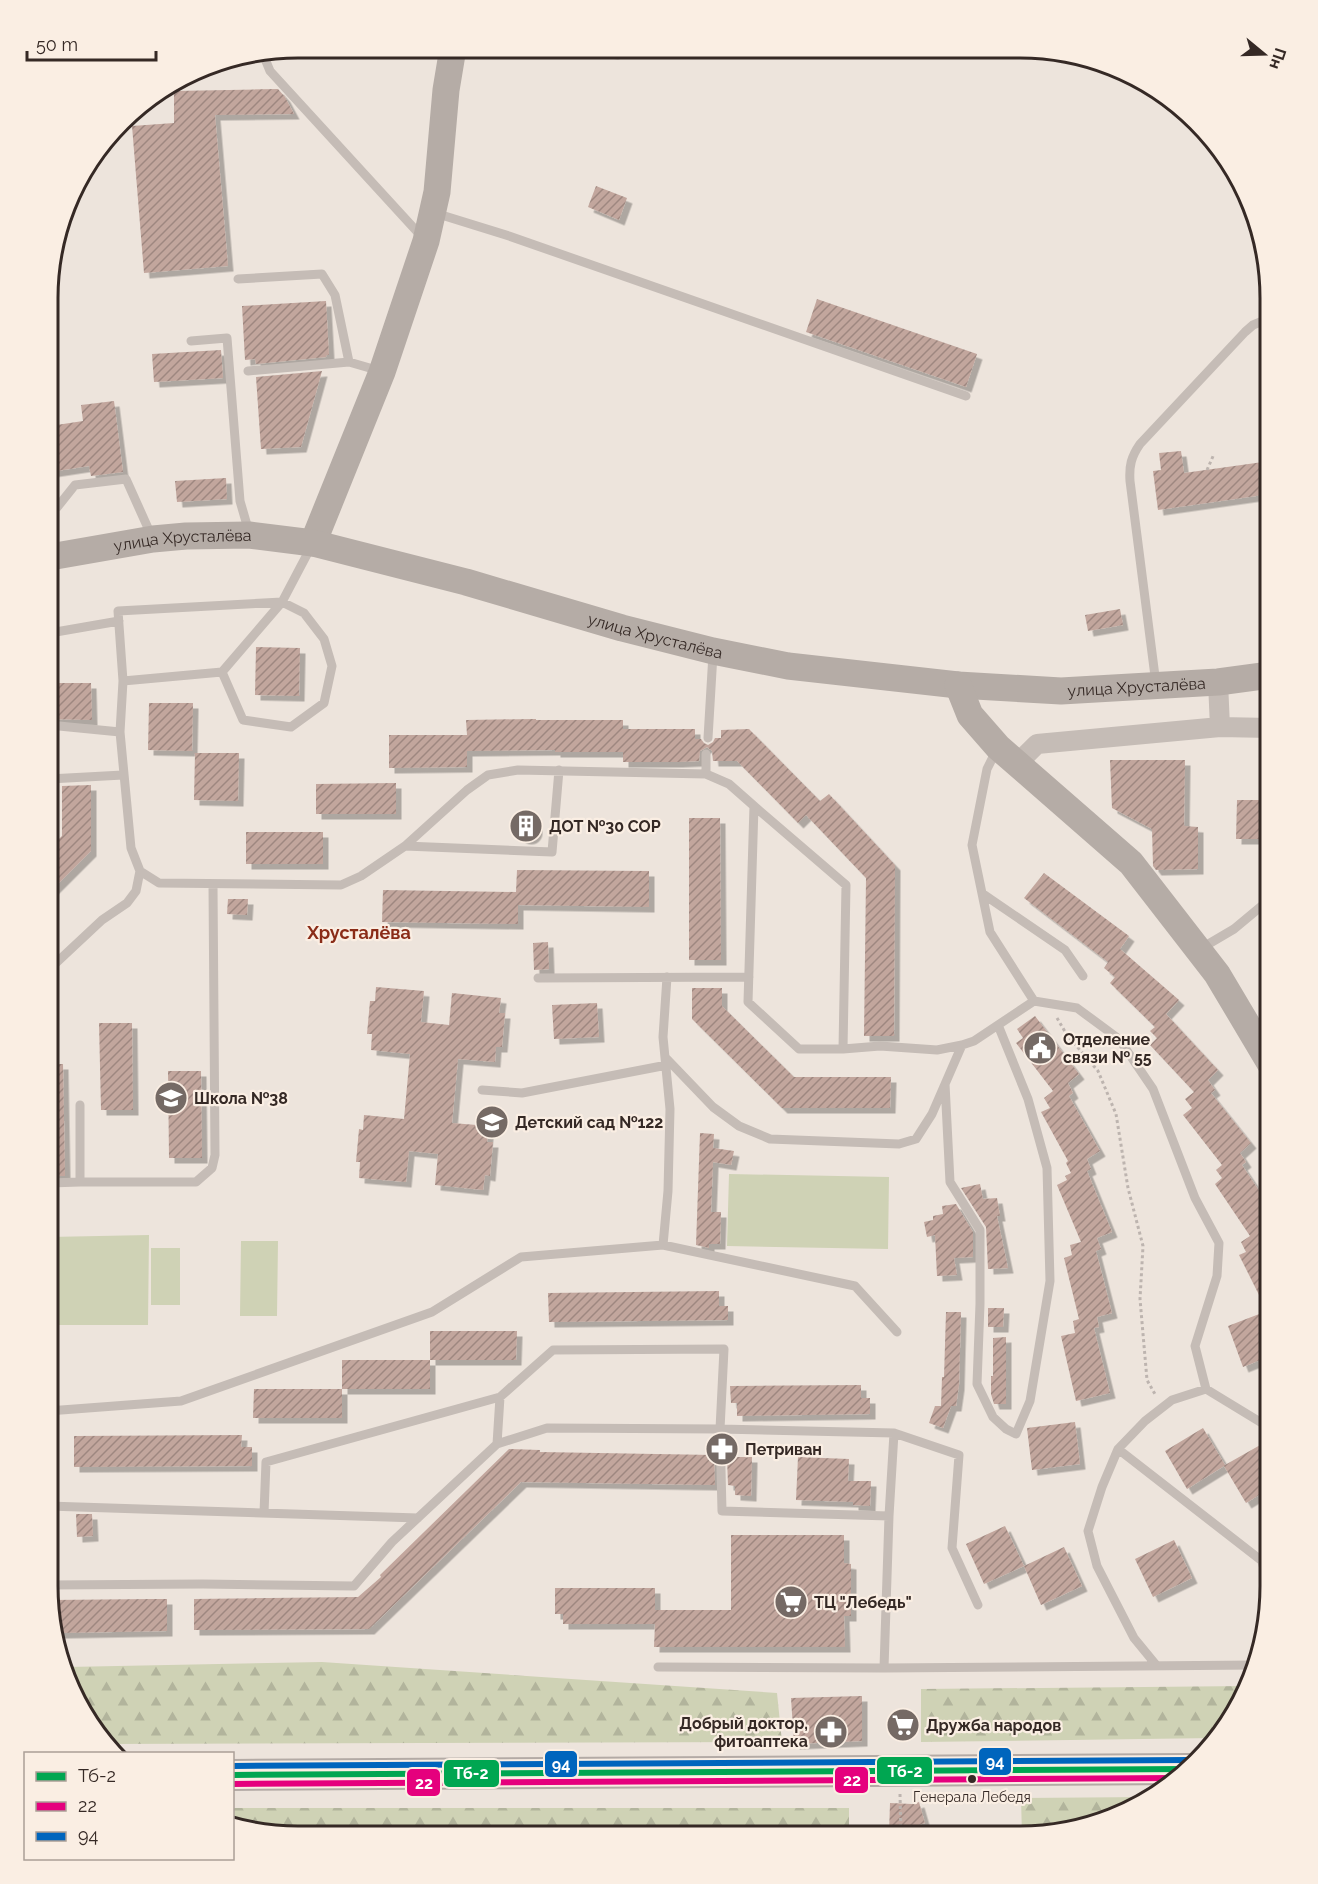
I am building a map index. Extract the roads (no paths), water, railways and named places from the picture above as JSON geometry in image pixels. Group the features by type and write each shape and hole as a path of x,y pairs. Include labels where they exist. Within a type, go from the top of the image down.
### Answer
{"main road":[{"path":"313,543 382,372 426,241 437,192 446,90 451,58"},
{"name":"улица Хрусталёва","path":"58,555 153,539 249,535 313,543 466,582 622,628 713,651 788,666 958,685 1061,691 1218,682 1260,676"},
{"path":"958,685 970,715 1008,755 1131,863 1217,974 1260,1047"},
{"path":"234,1774 1174,1769"}],"street":[{"path":"1218,682 1220,727"},
{"path":"1008,755 1037,744 1220,727 1260,729"}],"lane":[{"path":"265,61 270,71 426,241"},
{"path":"433,213 509,236 966,396"},
{"path":"238,279 322,274 335,295 349,362"},
{"path":"1156,686 1130,481 1129,468 1132,455 1245,332 1260,322"},
{"path":"191,341 227,338 240,501 249,535"},
{"path":"248,371 349,362 382,372"},
{"path":"58,506 75,485 126,479 153,539"},
{"path":"123,681 222,672 282,602 313,543"},
{"path":"58,961 102,920 127,903 136,891 140,871 131,848 123,775 120,732 123,681 118,611 282,602 303,613 324,639 332,666 324,704 291,727 243,720 222,672"},
{"path":"58,632 119,621"},
{"path":"708,738 713,651"},
{"path":"58,726 120,732"},
{"path":"706,754 706,774"},
{"path":"1008,755 987,769 972,845 990,932 1034,1001"},
{"path":"140,871 159,884 341,885 361,876 405,846 467,790 488,775 518,770 706,774 729,784 846,885 843,1049"},
{"path":"405,846 552,852 559,770"},
{"path":"58,779 123,775"},
{"path":"754,806 748,1002 799,1048 843,1049 880,1046 937,1050 974,1041 1034,1001 1077,1008 1119,1039 1153,1089 1195,1198 1219,1243 1217,1276 1195,1346 1206,1389 1260,1422"},
{"path":"58,1183 196,1182 212,1168 215,1155 213,885"},
{"path":"983,894 1065,950 1083,976"},
{"path":"1198,951 1234,928 1260,907"},
{"path":"663,1245 668,1191 670,1109 663,1037 667,977"},
{"path":"538,978 749,977"},
{"path":"945,1084 950,1182 980,1230 977,1384 993,1417 1006,1430 1016,1434 1030,1401 1050,1281 1047,1168 1028,1099 998,1025"},
{"path":"666,1061 713,1107 739,1126 770,1139 899,1144 916,1139 932,1114 962,1045"},
{"path":"482,1090 522,1093 666,1061"},
{"path":"80,1182 81,1105"},
{"path":"58,1410 181,1401 432,1312 521,1257 663,1245 855,1286 897,1332"},
{"path":"264,1513 266,1462 500,1397 553,1350 724,1349 720,1429 722,1511 889,1516"},
{"path":"1157,1666 1134,1638 1097,1566 1088,1531 1102,1487 1118,1449 1145,1421 1172,1400 1206,1389"},
{"path":"497,1444 500,1397"},
{"path":"58,1585 354,1586 392,1542 497,1444 548,1428 720,1429 894,1433 959,1455 952,1548 978,1605"},
{"path":"884,1668 894,1433"},
{"path":"1118,1449 1260,1558"},
{"path":"58,1506 418,1518"},
{"path":"658,1667 1246,1665"}],"place":[{"name":"ДОТ №30 СОР","path":"526,826"},
{"name":"Отделение связи № 55","path":"1040,1048"},
{"name":"Школа №38","path":"171,1098"},
{"name":"Детский сад №122","path":"492,1122"},
{"name":"Петриван","path":"722,1449"},
{"name":"ТЦ \"Лебедь\"","path":"791,1602"},
{"name":"Дружба народов","path":"903,1725"},
{"name":"Добрый доктор, фитоаптека","path":"831,1732"},
{"name":"Генерала Лебедя","path":"972,1779"}],"district":[{"name":"Хрусталёва","path":"359,933"}]}
